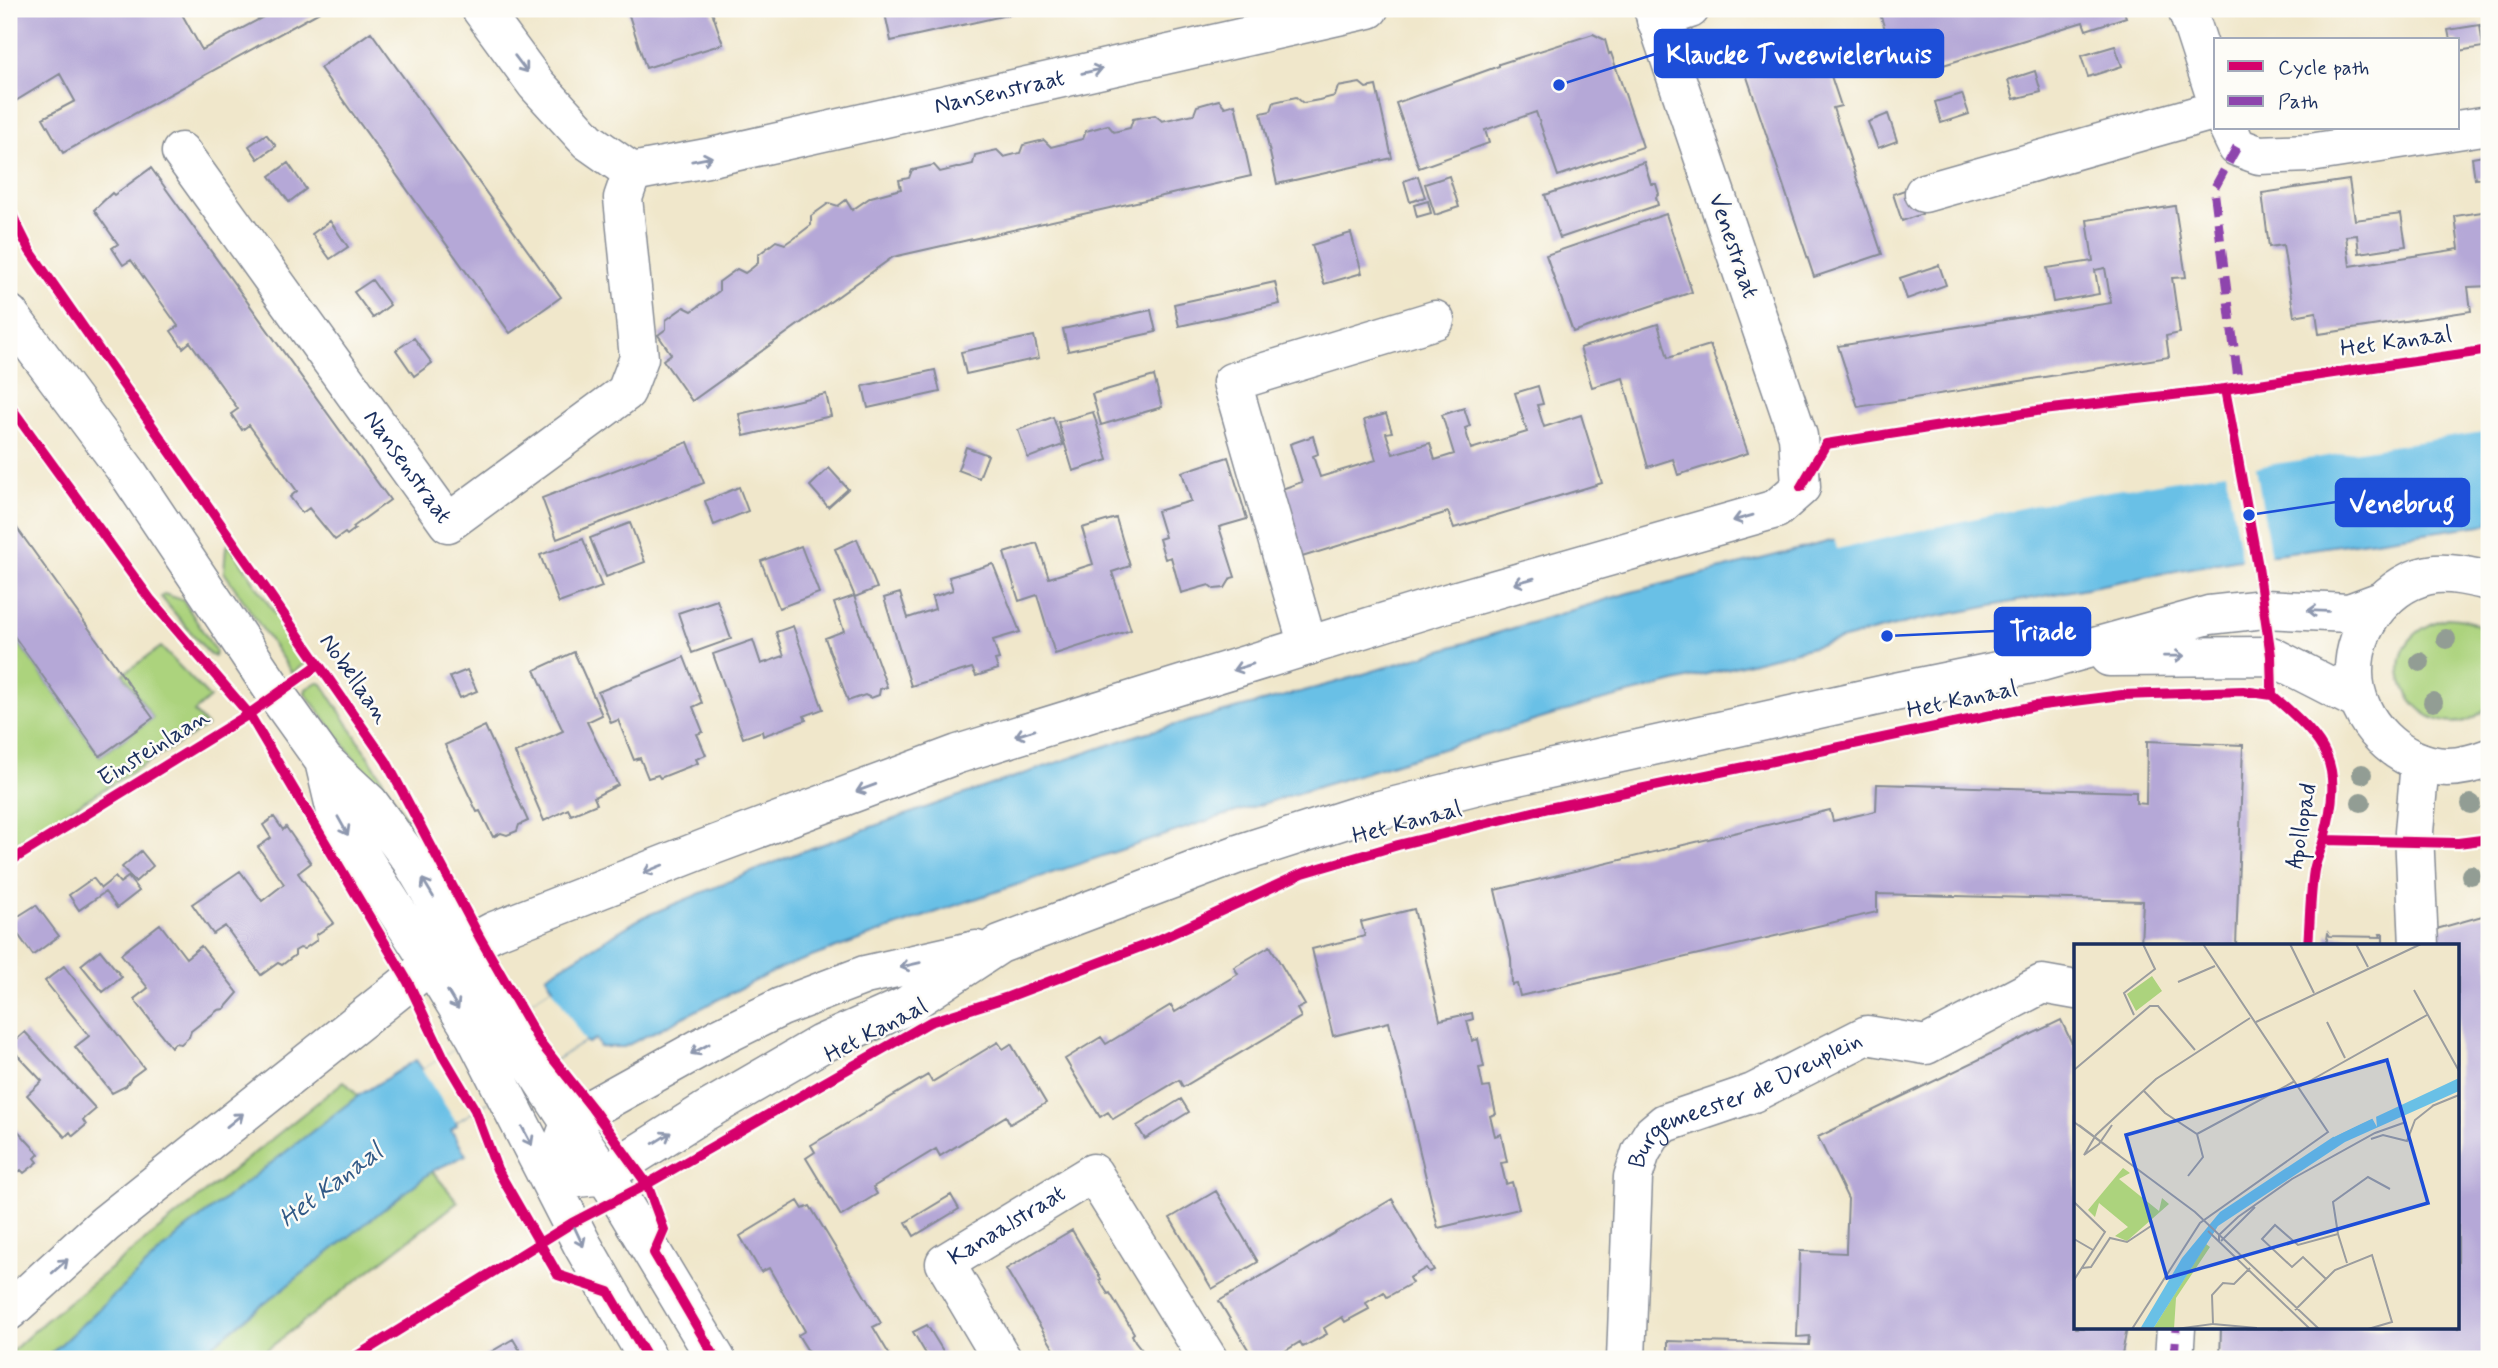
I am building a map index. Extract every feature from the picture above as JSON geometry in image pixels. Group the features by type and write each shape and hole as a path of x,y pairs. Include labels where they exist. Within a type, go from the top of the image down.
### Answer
{"street":[{"path":"481,9 536,84 588,141 632,172"},
{"name":"Nansenstraat","path":"181,152 448,523 626,392 639,358 623,198 632,172 707,158 1368,9"},
{"path":"2187,9 2214,92"},
{"name":"Venestraat","path":"1308,646 1440,605 1776,509 1801,487 1798,436 1666,12"},
{"path":"1924,193 2214,111"},
{"path":"2460,130 2489,125"},
{"path":"2229,130 2237,147 2259,155 2310,153 2457,130"},
{"path":"9,314 128,473 324,761 369,803 411,860 447,956 490,1027 537,1072 654,1253 716,1359"},
{"path":"9,1311 105,1224 447,956 494,931 958,754 1308,646 1232,382 1436,320"},
{"path":"2420,772 2372,727 2359,701 2354,674 2357,646 2367,621 2384,600 2407,583 2434,575 2462,574 2489,581"},
{"name":"Het Kanaal","path":"570,1123 662,1069 781,1007 865,975 1000,944 1241,853 1356,816 1490,782 2057,658 2209,615 2264,610 2349,613 2384,600"},
{"name":"Het Kanaal","path":"2057,658 2272,656 2359,701"},
{"path":"2420,772 2473,764 2489,758"},
{"path":"2418,944 2414,832 2420,772"},
{"name":"Het Kanaal","path":"551,1181 604,1175 704,1112 821,1044 906,1006 1000,944"},
{"name":"Burgemeester de Dreuplein","path":"1626,1359 1633,1177 1641,1152 1665,1123 1753,1093 1867,1035 1926,1045 2042,984 2074,990"},
{"path":"490,1027 504,1092 583,1246 648,1359"},
{"path":"551,1181 570,1123"},
{"name":"Kanaalstraat","path":"1002,1359 945,1263 1093,1173 1208,1359"},
{"path":"2174,1359 2176,1330"}],"green space":[{"path":"229,544 307,662 292,673 224,572 226,546"},
{"path":"164,594 183,600 216,652 215,656 210,655 161,597"},
{"path":"2447,618 2470,622 2489,634 2489,705 2467,720 2444,722 2424,713 2409,696 2401,675 2403,653 2417,633"},
{"path":"9,629 100,756 153,718 123,674 161,647 210,698 194,712 207,726 9,847"},
{"path":"317,682 322,684 350,727 428,856 305,693 306,689"},
{"path":"344,1081 358,1096 182,1232 45,1359 9,1359 9,1354 45,1321"},
{"path":"432,1171 458,1202 255,1359 198,1359 216,1342"}],"water":[{"path":"2489,424 2489,524 2233,560 1918,620 1593,703 1213,819 948,908 781,968 624,1047 600,1047 596,1039 588,1043 585,1041 456,1122 457,1125 451,1130 466,1155 432,1171 198,1359 45,1359 182,1232 358,1096 416,1060 423,1070 553,988 546,976 641,918 795,854 1141,734 1334,683 1628,593 1831,541 2113,486"}],"pier":[{"path":"2489,421 2489,431 2256,467 2271,558 2242,563 2226,472 2067,498 1837,549 1834,537 2112,482"},
{"path":"552,988 585,1041 456,1122 422,1070"}],"building":[{"path":"9,9 179,9 202,50 278,9 325,9 63,153 43,118 75,101 60,74 9,105"},
{"path":"627,9 711,9 723,44 646,68"},
{"path":"884,9 1029,9 1029,10 891,41"},
{"path":"2123,9 2126,17 2086,30 2083,22 1901,78 1879,11"},
{"path":"2480,25 2483,47 2460,51 2460,38 2450,38 2448,30"},
{"path":"1816,31 1841,106 1833,108 1882,254 1814,277 1740,56"},
{"path":"371,32 561,297 510,333 320,68"},
{"path":"1593,34 1605,40 1609,54 1611,53 1643,147 1558,176 1536,112 1485,130 1489,143 1419,168 1396,103 1499,64"},
{"path":"2115,46 2122,66 2088,77 2081,56"},
{"path":"2035,71 2041,92 2014,99 2008,80"},
{"path":"1360,83 1366,88 1376,86 1392,158 1277,184 1261,113 1271,111 1274,102 1296,97 1303,103 1319,100 1335,96 1338,87"},
{"path":"1962,94 1969,114 1941,123 1935,102"},
{"path":"1219,100 1225,107 1235,104 1251,176 893,257 692,401 663,360 671,354 658,335 666,329 666,320 684,307 692,311 706,301 719,291 719,282 737,269 745,273 752,268 758,263 758,255 776,241 785,244 798,235 811,225 811,216 829,203 838,206 846,200 852,210 871,197 901,189 899,180 909,178 912,170 934,165 940,172 973,164 975,155 997,150 1004,157 1020,153 1023,145 1044,140 1051,147 1083,139 1086,131 1108,125 1114,132 1130,128 1133,119 1155,115 1162,121 1194,114 1197,106"},
{"path":"1888,114 1897,141 1878,148 1868,122"},
{"path":"266,134 276,146 258,159 249,146"},
{"path":"2489,155 2489,177 2475,179 2472,158"},
{"path":"1644,162 1651,184 1656,184 1658,205 1560,238 1545,195"},
{"path":"288,163 306,189 289,202 270,176"},
{"path":"151,168 390,500 353,527 355,529 347,535 345,533 335,540 309,508 302,513 290,497 297,491 249,425 242,430 231,414 238,409 190,342 183,348 171,331 178,326 131,260 123,265 112,248 118,244 94,210 112,193 114,195"},
{"path":"1418,176 1425,197 1410,202 1404,181"},
{"path":"1449,176 1459,207 1435,215 1425,184"},
{"path":"2349,180 2355,220 2401,214 2406,246 2359,253 2357,235 2346,236 2350,266 2459,249 2455,216 2489,211 2489,286 2468,287 2471,311 2319,334 2316,312 2294,316 2283,245 2269,247 2262,193"},
{"path":"1913,187 1922,214 1902,221 1893,194"},
{"path":"1428,201 1431,213 1417,217 1414,205"},
{"path":"2175,206 2186,277 2172,278 2180,333 2166,336 2169,357 1858,407 1838,346 2111,303 2105,268 2095,270 2099,294 2053,302 2047,268 2093,261 2087,220"},
{"path":"1666,214 1692,292 1573,332 1546,255"},
{"path":"330,221 348,247 330,259 312,234"},
{"path":"1351,233 1362,273 1324,284 1312,245"},
{"path":"1939,265 1946,285 1907,299 1900,278"},
{"path":"372,280 390,305 373,318 354,292"},
{"path":"1275,282 1280,304 1179,326 1174,304"},
{"path":"1151,310 1156,332 1068,351 1063,329"},
{"path":"1658,324 1668,358 1710,345 1748,453 1678,475 1673,459 1648,467 1623,378 1592,387 1580,348"},
{"path":"1034,336 1039,358 966,374 961,352"},
{"path":"414,338 432,363 414,376 396,350"},
{"path":"935,370 940,392 868,408 863,386"},
{"path":"1154,376 1162,407 1101,425 1092,394"},
{"path":"1538,386 1543,404 1537,405 1544,427 1581,415 1602,483 1454,528 1448,512 1302,557 1282,489 1302,482 1290,444 1313,436 1318,454 1313,456 1320,477 1376,460 1364,420 1386,414 1392,432 1386,433 1393,454 1430,443 1435,460 1454,454 1442,415 1464,408 1470,426 1465,428 1471,449 1527,432 1515,393"},
{"path":"826,394 831,416 744,436 739,414"},
{"path":"1093,412 1108,460 1073,471 1058,422"},
{"path":"1053,417 1063,445 1028,458 1018,430"},
{"path":"688,442 704,483 557,539 542,498"},
{"path":"966,447 988,455 979,478 958,470"},
{"path":"1228,457 1247,519 1219,527 1235,577 1231,578 1225,588 1214,589 1209,585 1181,593 1171,557 1165,559 1159,539 1165,537 1157,511 1191,501 1182,472"},
{"path":"829,468 848,489 828,507 810,486"},
{"path":"739,487 748,511 714,525 705,501"},
{"path":"9,517 153,718 100,756 9,629"},
{"path":"1116,518 1130,566 1112,572 1131,630 1055,654 1037,595 1019,601 1004,553 1037,543 1049,578 1093,564 1082,528"},
{"path":"630,523 645,562 606,577 590,538"},
{"path":"583,539 602,587 559,603 540,555"},
{"path":"857,539 877,588 855,597 835,549"},
{"path":"801,546 819,593 779,608 761,561"},
{"path":"993,564 1020,632 993,640 999,659 995,660 998,669 976,676 972,668 911,686 884,598 900,593 908,618 935,609 932,597 953,590 949,577"},
{"path":"854,596 887,687 880,689 879,695 871,698 865,695 848,701 825,638 844,631 834,603"},
{"path":"717,600 731,639 692,653 678,613"},
{"path":"793,626 823,709 804,716 806,720 763,736 762,731 743,738 713,654 753,640 761,664 784,656 776,632"},
{"path":"574,652 602,715 587,722 618,785 594,797 597,804 571,815 568,809 544,821 515,753 563,731 535,670"},
{"path":"684,657 702,703 693,707 703,732 697,734 706,755 696,759 698,763 660,778 658,775 648,778 640,758 634,760 618,720 611,723 598,692"},
{"path":"467,670 477,691 460,698 450,677"},
{"path":"485,726 528,821 519,825 517,831 493,837 480,811 477,812 445,745"},
{"path":"2147,741 2243,745 2236,944 2141,944 2143,901 1877,894 1877,912 1520,996 1517,984 1512,985 1511,959 1495,890 1830,810 1833,821 1876,811 1877,784 2136,792 2136,803 2146,804"},
{"path":"274,817 283,830 286,827 311,863 298,873 334,923 316,935 317,940 304,949 295,951 295,955 282,965 278,963 261,975 225,926 213,934 192,904 240,871 262,901 284,884 258,847 271,838 263,825"},
{"path":"141,851 153,866 135,882 122,867"},
{"path":"115,877 120,883 128,877 139,891 117,908 105,892 79,910 69,895 93,878 101,888"},
{"path":"36,905 59,936 33,955 9,922"},
{"path":"1414,909 1440,1020 1472,1013 1473,1019 1467,1021 1472,1041 1478,1039 1484,1067 1479,1068 1483,1088 1490,1087 1496,1114 1490,1116 1495,1136 1501,1134 1507,1162 1501,1163 1506,1184 1512,1182 1519,1209 1438,1228 1389,1022 1333,1036 1312,949 1365,936 1361,922"},
{"path":"2489,914 2489,1359 2220,1359 2221,1330 2460,1330 2460,944 2437,944 2433,930"},
{"path":"160,924 186,958 201,946 238,993 224,1009 218,1010 191,1031 181,1044 175,1043 171,1047 134,999 148,988 121,954"},
{"path":"2328,933 2330,936 2381,937 2380,934 2383,934 2383,944 2326,944"},
{"path":"1270,946 1305,1005 1297,1009 1301,1017 1183,1087 1179,1080 1113,1119 1108,1112 1100,1117 1065,1059 1101,1037 1106,1044 1171,1005 1175,1012 1238,974 1234,967"},
{"path":"100,950 122,977 103,992 81,965"},
{"path":"64,966 144,1068 132,1077 126,1086 112,1093 75,1047 89,1036 45,981"},
{"path":"2061,1020 2074,1048 2074,1330 2127,1330 2121,1359 1668,1359 1668,1341 1809,1345 1810,1336 1797,1337 1800,1251 1846,1253 1848,1199 1818,1137"},
{"path":"25,1032 96,1109 83,1120 86,1125 73,1136 70,1132 65,1137 27,1095 42,1081 9,1046"},
{"path":"998,1042 1003,1049 1011,1044 1046,1103 1010,1124 1006,1116 940,1156 936,1149 873,1187 877,1194 841,1216 806,1158 815,1152 811,1145 928,1075 932,1082"},
{"path":"1181,1099 1189,1112 1145,1139 1137,1126"},
{"path":"9,1121 39,1154 35,1158 38,1162 24,1173 21,1170 9,1178"},
{"path":"1216,1191 1258,1262 1212,1289 1170,1218"},
{"path":"951,1195 959,1209 914,1236 906,1222"},
{"path":"1392,1199 1434,1270 1429,1272 1426,1268 1409,1278 1412,1283 1387,1297 1384,1292 1366,1303 1369,1309 1345,1322 1342,1317 1324,1328 1327,1334 1303,1347 1300,1342 1282,1353 1283,1359 1254,1359 1219,1301"},
{"path":"798,1201 803,1209 810,1206 881,1323 873,1327 892,1359 813,1359 798,1335 805,1331 769,1268 761,1272 740,1236"},
{"path":"1072,1230 1101,1279 1099,1280 1134,1333 1132,1335 1135,1341 1149,1359 1059,1359 1006,1269"},
{"path":"927,1325 948,1359 929,1359 913,1332"},
{"path":"513,1339 525,1359 479,1359"}],"marked path":[{"path":"2237,147 2214,189 2239,387"},
{"path":"2174,1359 2176,1330"}],"cycle path":[{"name":"Nobellaan","path":"9,209 30,251 386,761 480,938 539,1041 647,1184 664,1230 654,1253 716,1359"},
{"path":"2272,695 2271,656 2258,567 2225,389 2489,350"},
{"path":"1801,487 1826,444 2043,410 2225,389"},
{"path":"9,405 150,599 249,714 408,982 443,1056 475,1110 497,1169 558,1275 609,1292 648,1359"},
{"name":"Nobellaan","path":"9,862 249,714 318,665"},
{"path":"352,1359 572,1223 647,1184 930,1022 1008,997 1156,941 1303,873 1398,845 1549,808 2035,706 2122,695 2243,691 2272,695"},
{"name":"Apollopad","path":"2272,695 2319,742 2331,773 2330,813 2315,866 2308,944"},
{"name":"Apollopad","path":"2324,840 2458,843 2489,839"}],"place":[{"name":"Klaucke Tweewielerhuis","path":"1559,85"},
{"name":"Venebrug","path":"2249,515"},
{"name":"Triade","path":"1887,636"}]}
